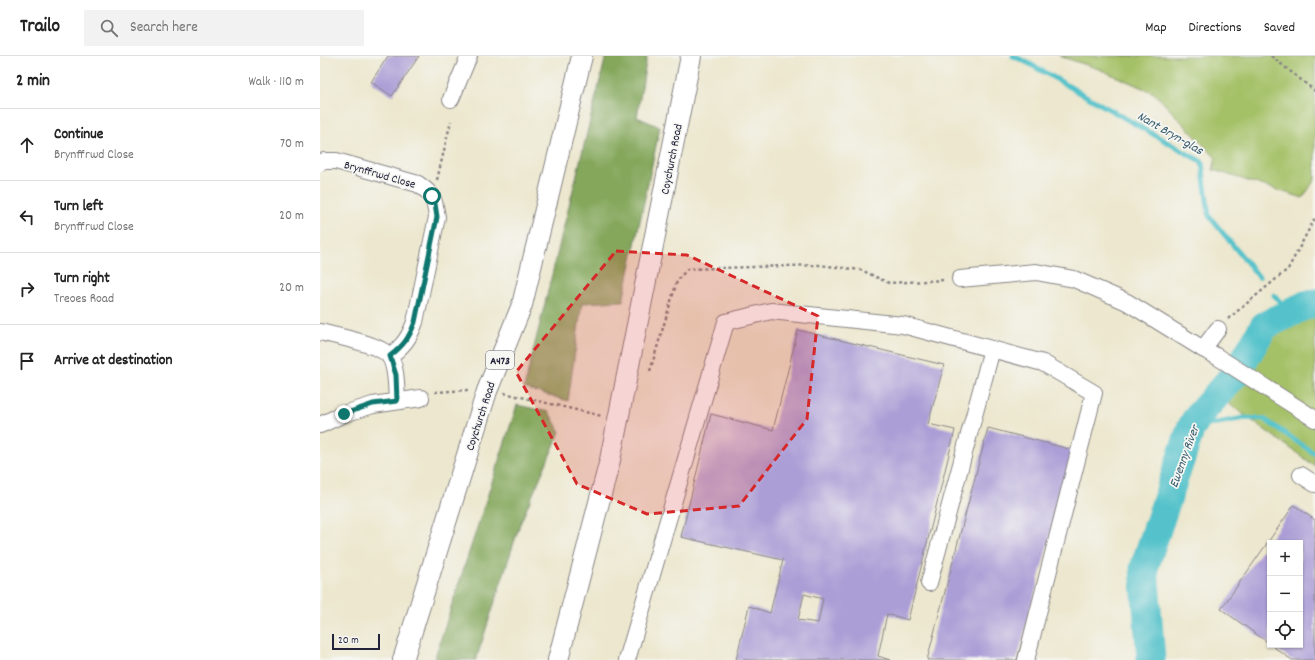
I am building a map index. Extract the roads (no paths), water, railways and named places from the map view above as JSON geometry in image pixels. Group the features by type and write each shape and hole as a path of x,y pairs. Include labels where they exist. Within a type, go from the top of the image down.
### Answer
{"main road":[{"name":"Coychurch Road","path":"403,660 487,391 522,305 582,56"},
{"name":"Coychurch Road","path":"558,660 610,460 691,56"}],"street":[{"path":"451,99 469,56"},
{"name":"Brynffrwd Close","path":"320,163 324,161 336,161 418,184 429,192 434,200 437,217 415,322 410,336 402,346 390,356"},
{"path":"960,279 1036,272 1074,279 1127,302 1265,386 1315,419"},
{"path":"627,660 726,322 771,311 903,325 1043,363 1094,393 1026,660"},
{"path":"1205,350 1218,329"},
{"path":"320,332 371,345 381,349 390,356 396,375 397,401"},
{"path":"929,583 992,349"},
{"path":"320,425 344,414 373,404 425,395"},
{"path":"1301,475 1315,484"}],"waterway":[{"name":"Nant Bryn-glas","path":"1013,56 1028,63 1202,162 1209,216 1259,277"},
{"name":"Nant Bryn-glas","path":"1274,295 1290,313"},
{"name":"Ewenny River","path":"1151,660 1144,568 1191,428 1198,416 1237,372 1264,326 1306,305 1315,303"},
{"path":"1191,428 1244,418 1264,419 1315,454"}]}
